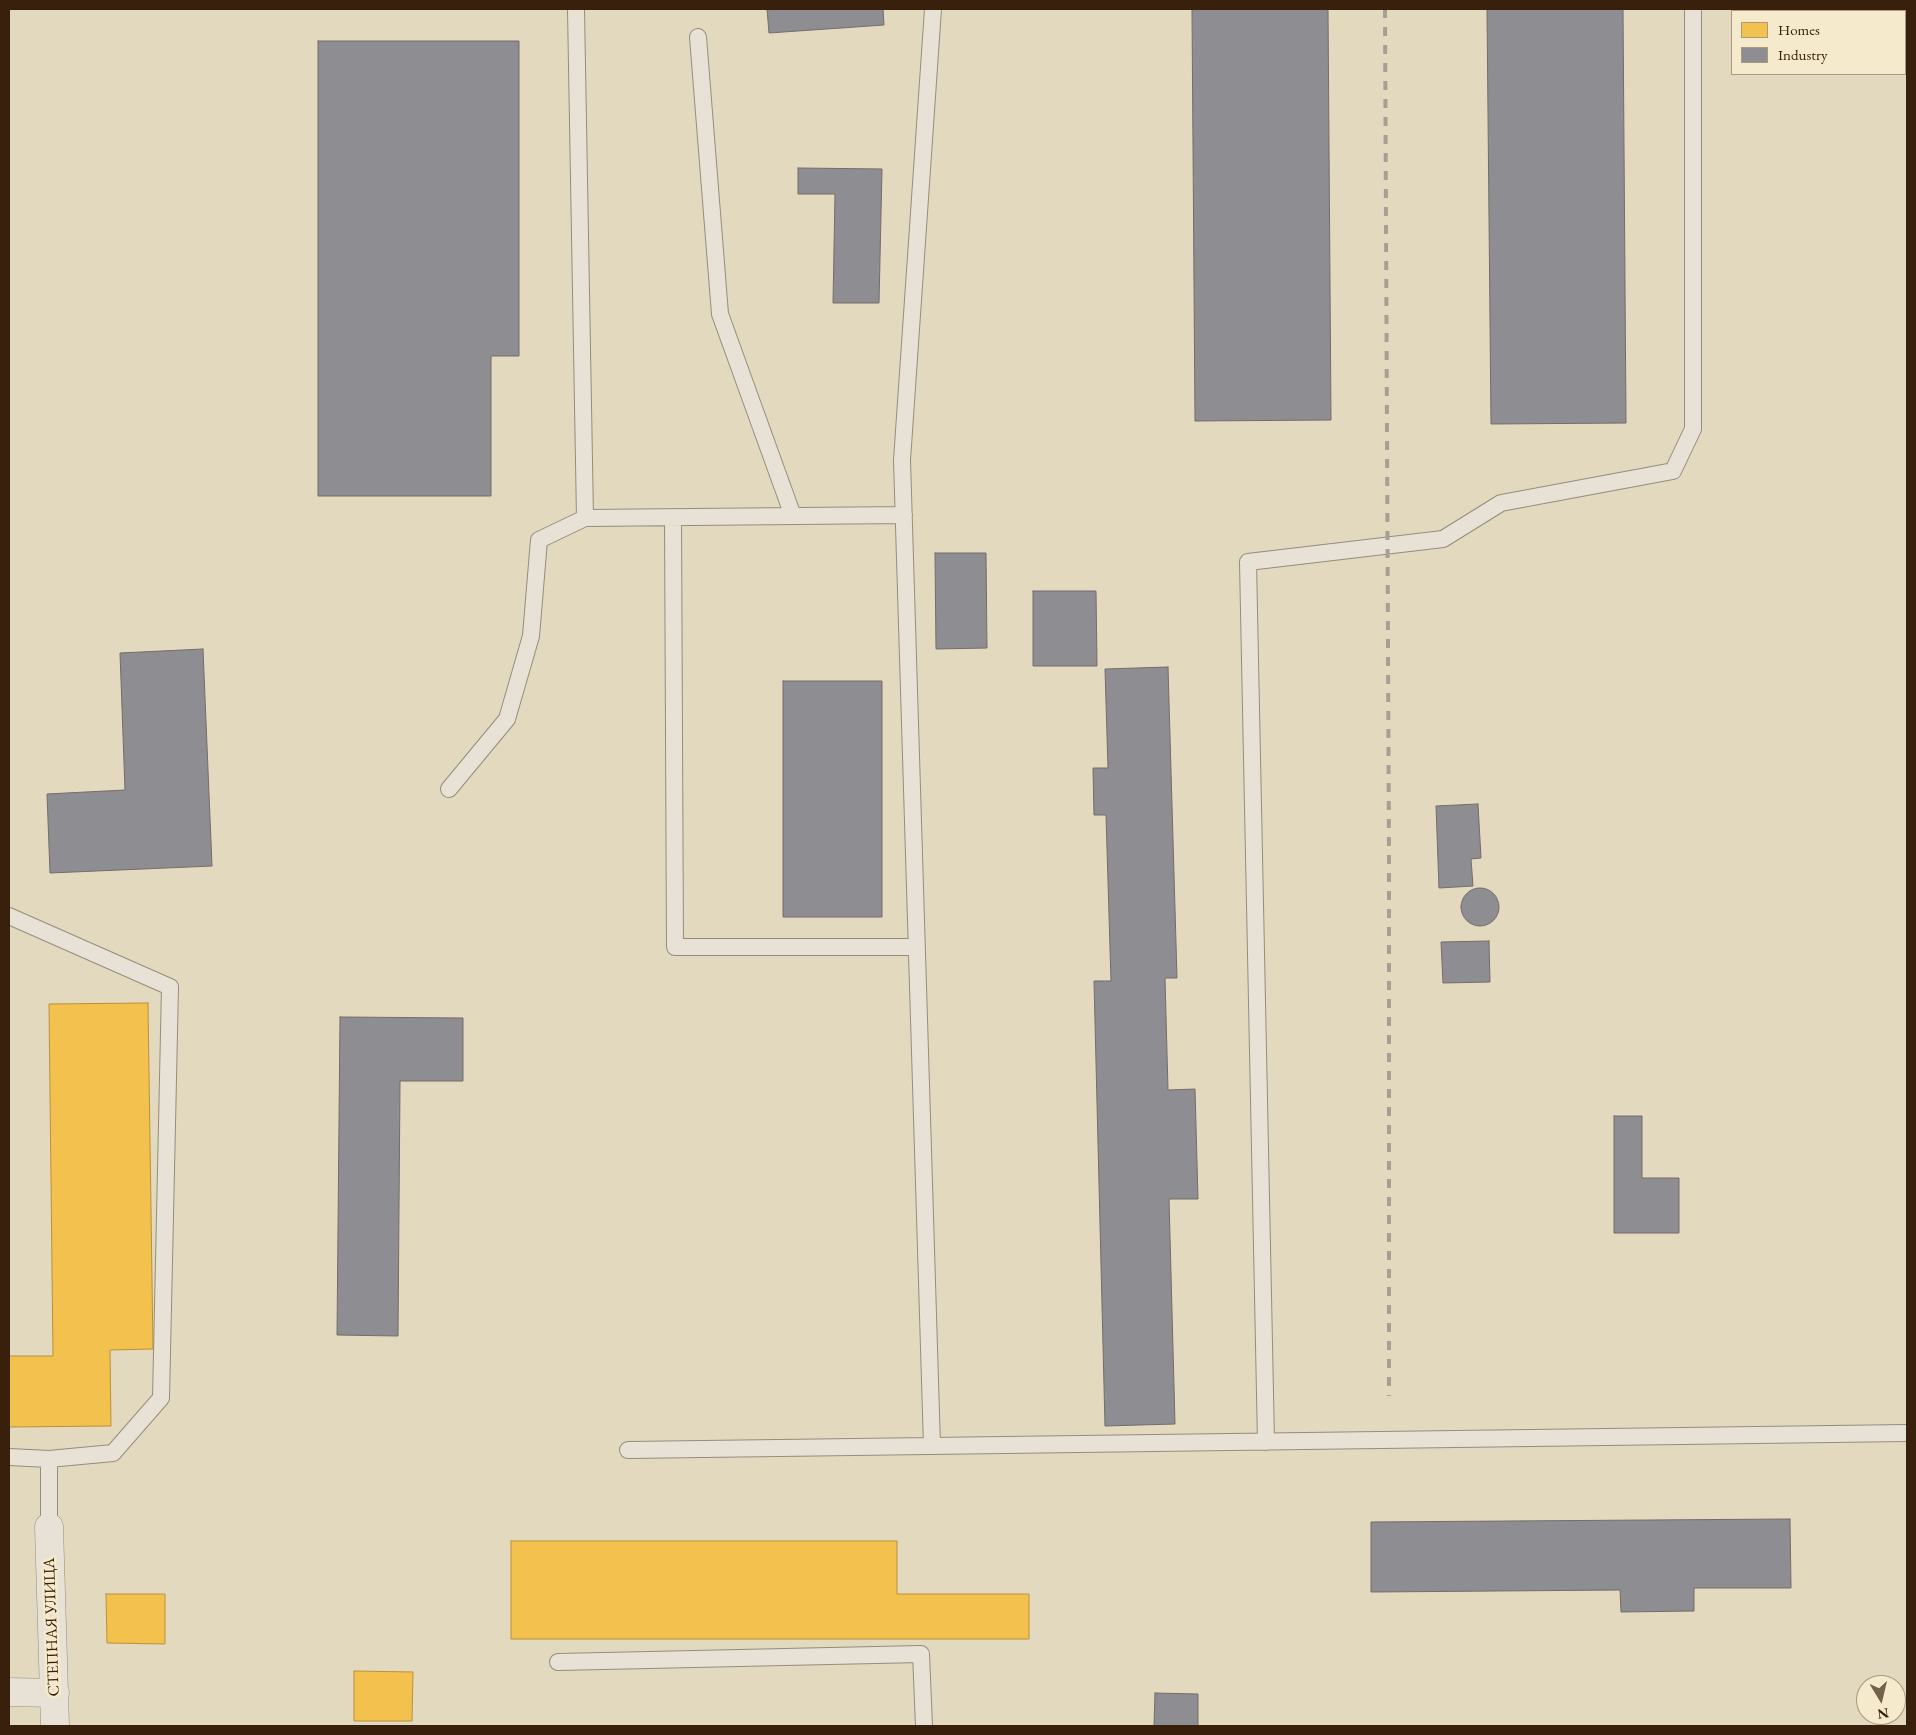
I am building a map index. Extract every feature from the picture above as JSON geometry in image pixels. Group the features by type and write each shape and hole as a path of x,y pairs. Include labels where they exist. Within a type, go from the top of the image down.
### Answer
{"street":[{"name":"СТЕПНАЯ УЛИЦА","path":"50,1527 55,1726"},
{"path":"9,1692 55,1693"}],"lane":[{"path":"576,9 585,518"},
{"path":"932,1446 902,460 933,9"},
{"path":"1266,1442 1248,562 1443,539 1501,503 1673,471 1693,430 1693,9"},
{"path":"698,37 720,314 793,516"},
{"path":"449,789 506,719 531,636 539,540 585,518 904,515"},
{"path":"673,517 675,946 917,947"},
{"path":"9,916 170,987 162,1398 113,1453 49,1459 9,1456"},
{"path":"628,1450 1907,1434"},
{"path":"49,1459 50,1527"},
{"path":"558,1662 921,1654 924,1726"}],"building: Homes":[{"path":"148,1003 153,1349 110,1350 111,1426 9,1427 9,1356 53,1356 49,1004"},
{"path":"511,1541 897,1541 897,1594 1029,1594 1029,1639 511,1639"},
{"path":"106,1594 165,1594 165,1644 107,1643"},
{"path":"354,1671 413,1672 412,1721 354,1721"}],"building: Industry":[{"path":"767,9 883,9 884,25 769,33"},
{"path":"1192,9 1328,9 1331,420 1195,421"},
{"path":"1487,9 1623,9 1626,423 1491,424"},
{"path":"318,41 519,41 519,356 491,356 491,496 318,496"},
{"path":"798,168 882,169 879,303 833,303 835,194 798,194"},
{"path":"935,553 986,553 987,648 936,649"},
{"path":"1033,591 1096,591 1097,666 1033,666"},
{"path":"203,649 212,866 50,873 47,794 125,790 120,653"},
{"path":"1168,667 1177,978 1165,978 1168,1090 1195,1089 1198,1199 1169,1199 1175,1424 1105,1426 1094,981 1111,981 1106,815 1094,815 1093,768 1108,768 1105,669"},
{"path":"783,681 882,681 882,917 783,917"},
{"path":"1478,804 1481,858 1471,859 1473,886 1439,888 1436,806"},
{"path":"1480,888 1493,894 1499,907 1493,920 1480,926 1467,920 1461,907 1467,894"},
{"path":"1489,941 1490,982 1443,983 1441,942"},
{"path":"340,1017 463,1018 463,1081 400,1081 398,1336 337,1335"},
{"path":"1614,1116 1642,1116 1642,1178 1679,1178 1679,1233 1614,1233"},
{"path":"1790,1519 1791,1588 1694,1588 1694,1611 1621,1612 1620,1590 1371,1592 1371,1522"},
{"path":"1155,1693 1198,1694 1198,1726 1154,1726"}],"railway":[{"path":"1385,9 1389,856 1389,1396"}]}
